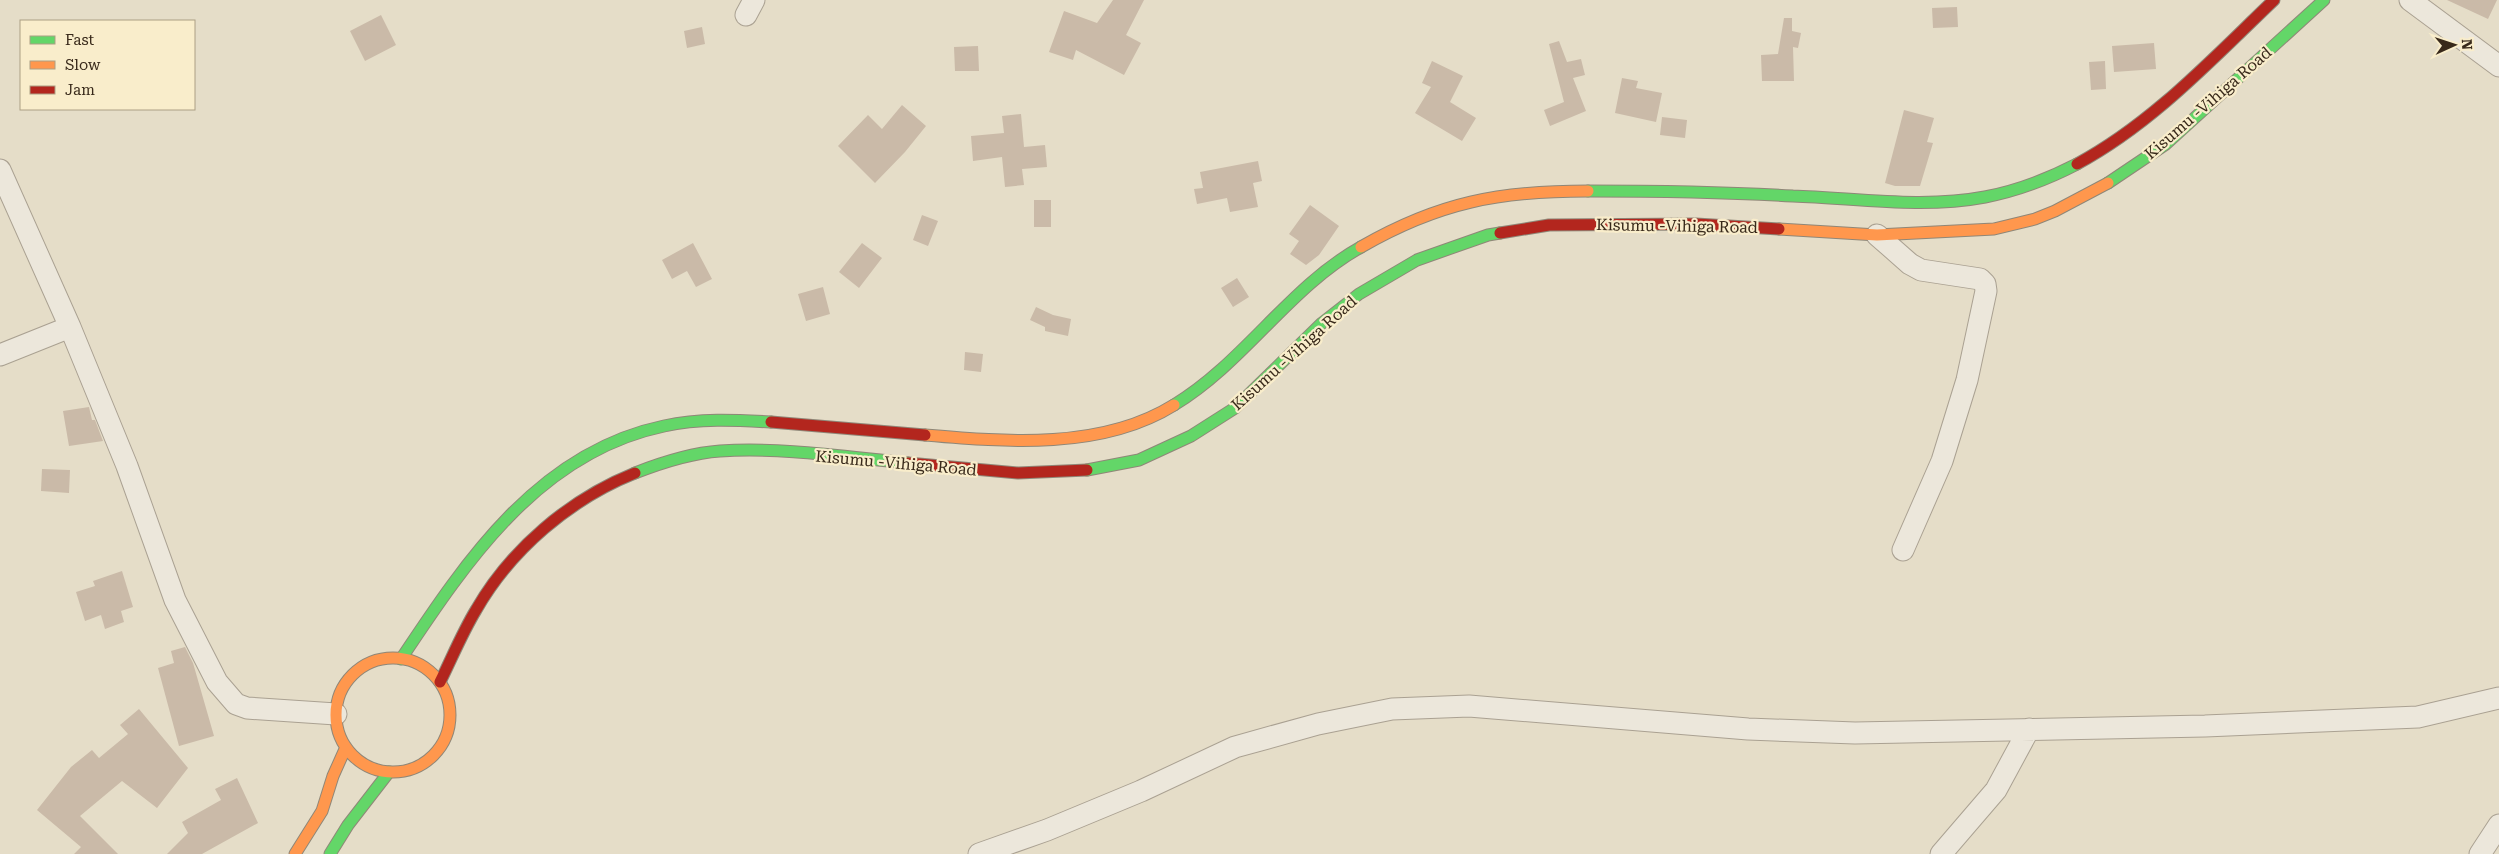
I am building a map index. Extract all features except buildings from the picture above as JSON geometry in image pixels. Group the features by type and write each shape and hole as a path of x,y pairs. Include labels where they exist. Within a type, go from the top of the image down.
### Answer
{"highway":[{"name":"Kisumu -Vihiga Road","path":"401,659 465,564 503,522 545,483 604,446 644,431 684,422 726,419 1001,441 1050,441 1089,435 1138,421 1170,408 1212,381 1317,276 1345,254 1387,232 1438,212 1482,198 1534,192 1695,191 1929,202 1978,199 2043,178 2080,163 2115,140 2168,98 2274,0"},
{"name":"Kisumu -Vihiga Road","path":"440,682 476,609 516,555 564,512 612,482 668,460 720,451 786,452 1018,473 1083,471 1140,460 1191,436 1235,408 1322,323 1359,294 1417,260 1488,235 1549,225 1696,224 1876,235 1994,229 2035,219 2063,207 2118,178 2166,144 2324,0"},
{"path":"382,659 401,659 416,663 429,671 440,682 448,699 450,717 442,743 424,764 407,770 389,772 372,768 358,760 346,747 337,726 336,714 340,695 350,679 364,666 382,659"},
{"path":"295,854 322,811 346,747"},
{"path":"330,854 348,825 389,772"}],"street":[{"path":"2410,0 2499,66"},
{"path":"0,170 70,327 127,466 175,600 217,682 236,704 247,708 336,714"},
{"path":"1876,235 1916,267 1980,279 1985,284 1986,291 1967,380 1942,461 1903,550"},
{"path":"0,355 70,327"},
{"path":"978,854 1141,791 1234,747 1318,724 1392,709 1469,706 1748,729 1855,733 2279,724 2418,717 2499,698"},
{"path":"1942,854 1996,790 2029,729"},
{"path":"2480,854 2499,825"}],"traffic: fast":[{"path":"2108,183 2166,144 2324,0"},
{"path":"1588,191 1716,193 1889,202 1937,202 1985,197 2021,188 2077,164"},
{"path":"1087,470 1139,460 1191,436 1235,408 1322,323 1359,294 1417,260 1488,235 1500,233"},
{"path":"1174,405 1223,368 1311,283 1361,247"},
{"path":"401,659 452,584 510,515 543,485 579,459 620,439 677,423 731,420 771,422"},
{"path":"635,473 688,456 709,452 743,450 814,453 908,463"},
{"path":"330,854 348,825 389,772"}],"traffic: slow":[{"path":"1779,229 1877,235 1994,229 2035,219 2055,211 2108,183"},
{"path":"1361,247 1417,219 1471,202 1526,193 1588,191"},
{"path":"925,435 988,440 1053,440 1116,430 1146,419 1174,405"},
{"path":"393,658 415,663 433,675 445,693 450,715 445,737 433,755 415,767 393,772 371,767 353,755 341,737 336,715 341,693 353,675 371,663 393,658"},
{"path":"295,854 322,811 333,776 346,747"}],"traffic: jam":[{"path":"2077,164 2105,148 2156,110 2181,89 2274,0"},
{"path":"1500,233 1549,225 1696,224 1779,229"},
{"path":"771,422 925,435"},
{"path":"908,463 1018,473 1087,470"},
{"path":"440,682 476,610 506,567 544,528 565,512 611,484 635,473"}]}
